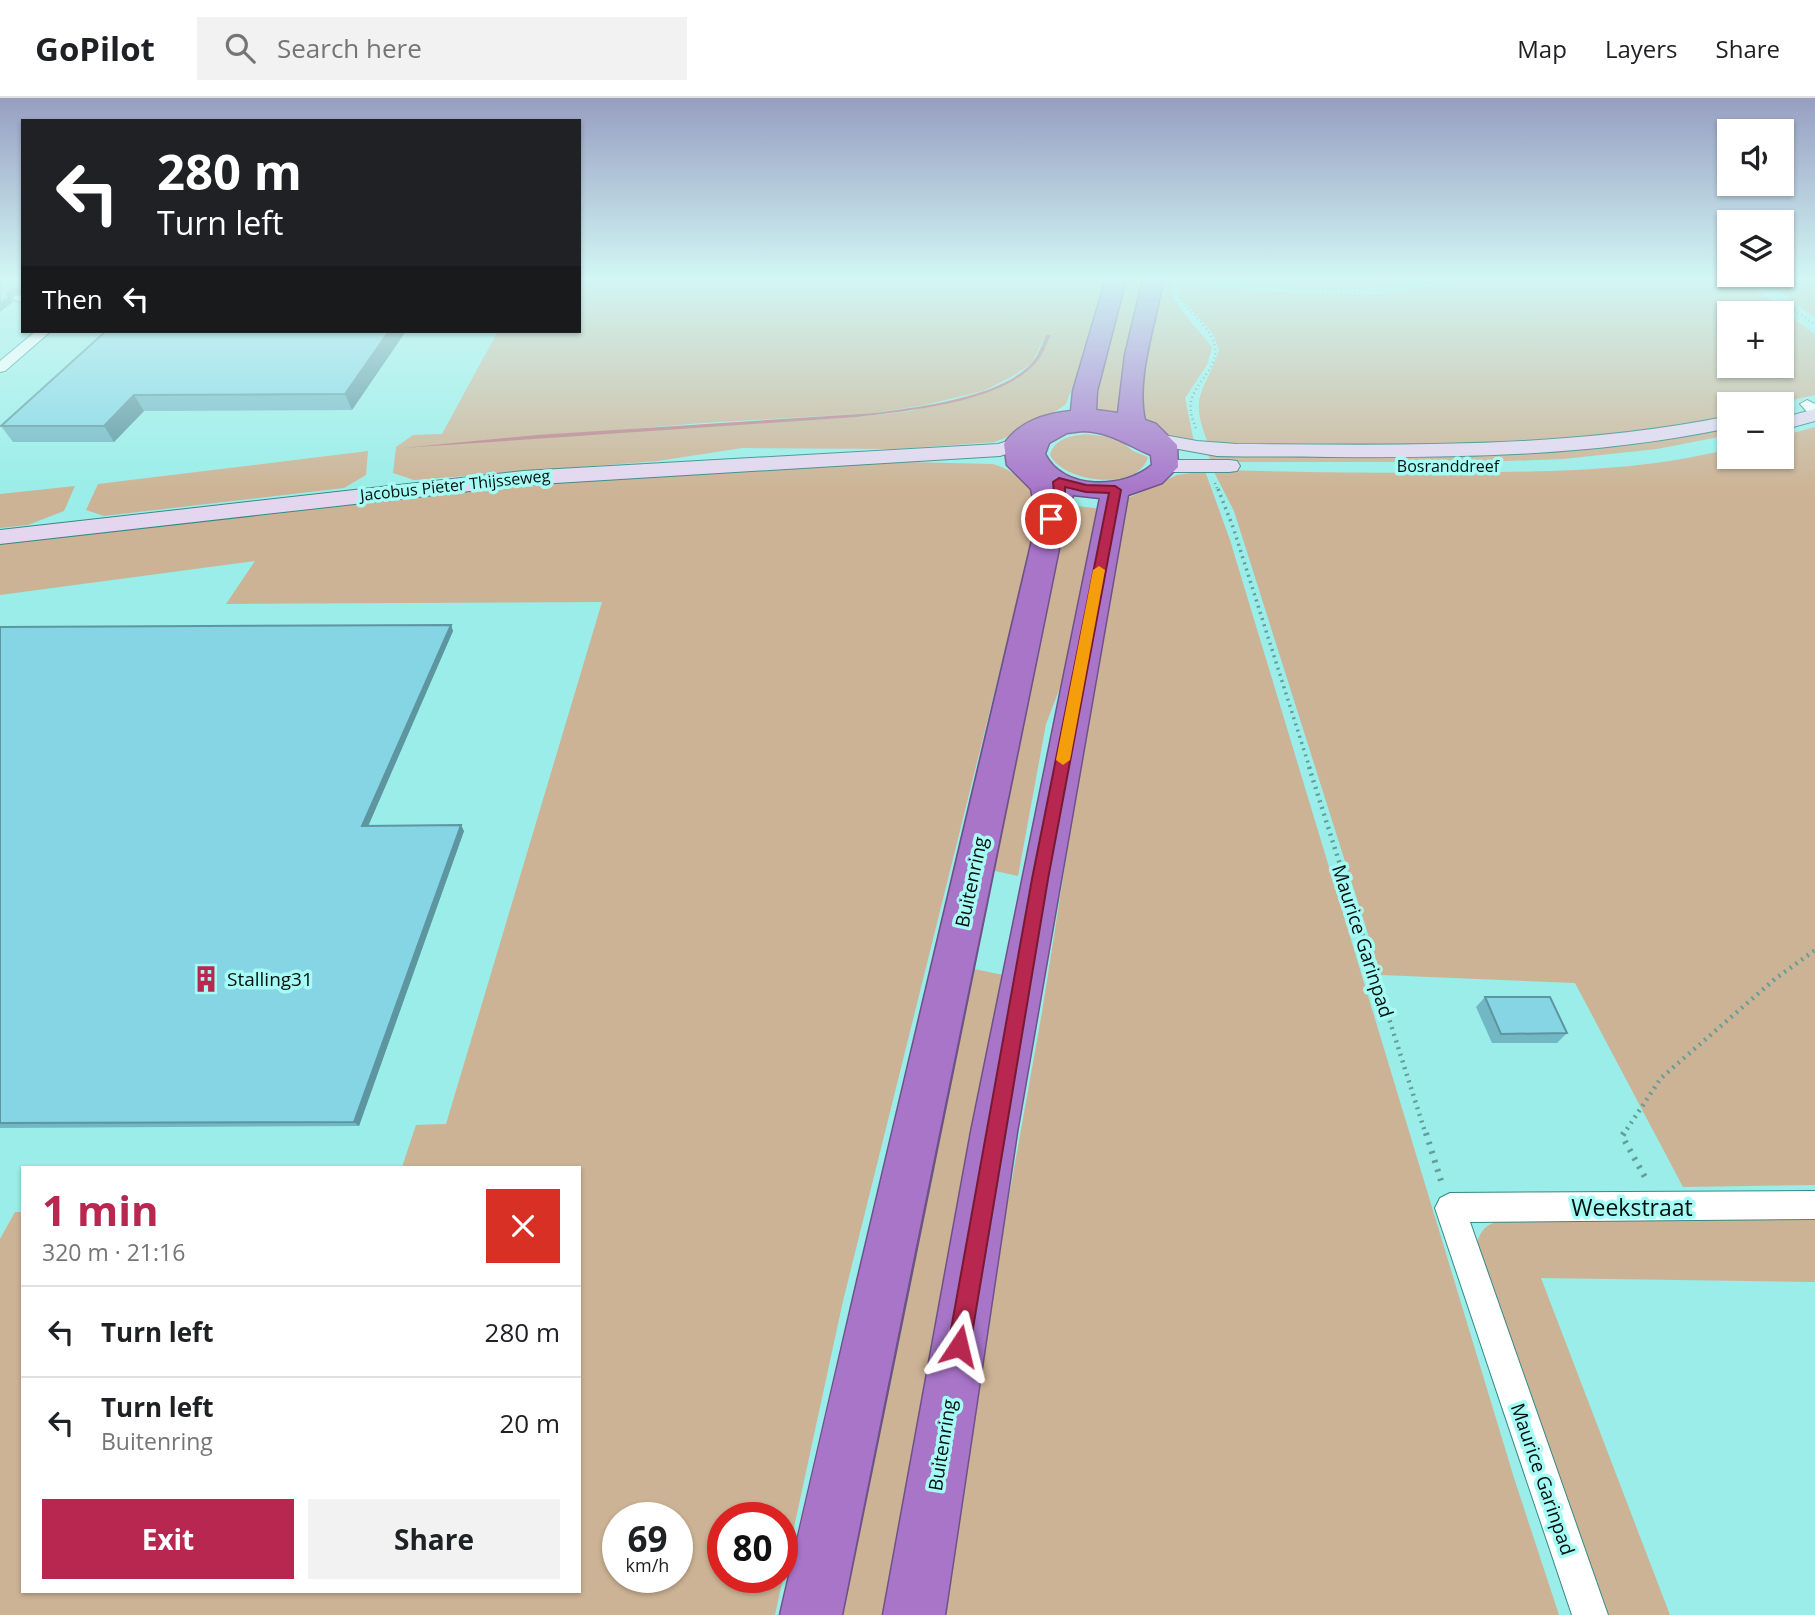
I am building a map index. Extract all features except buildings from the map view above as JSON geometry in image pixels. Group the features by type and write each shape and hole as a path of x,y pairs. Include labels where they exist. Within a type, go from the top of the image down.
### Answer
{"highway":[{"path":"1074,420 1096,350"},
{"path":"1139,350 1129,417 1133,425 1163,452"},
{"path":"1074,420 1114,419 1133,425"},
{"path":"1074,420 1117,428 1163,452"},
{"name":"Buitenring","path":"811,1615 891,1237 1037,475 1031,454 1037,439 1074,420"},
{"path":"1037,475 1086,489 1115,490 1147,482 1163,452"},
{"name":"Buitenring","path":"914,1615 997,1118 1115,490"}],"main road":[{"path":"1794,409 1813,408"},
{"path":"1794,418 1813,408"},
{"name":"Bosranddreef","path":"1163,452 1227,449 1479,452 1529,450 1652,438 1717,424"},
{"name":"Bosranddreef","path":"1163,452 1205,456 1545,464 1660,453 1717,441"},
{"name":"Bosranddreef","path":"1205,456 1227,449"},
{"name":"Jacobus Pieter Thijsseweg","path":"0,537 523,478 912,454 1037,475"}],"street":[{"path":"0,368 22,350"},
{"name":"Weekstraat","path":"1450,1208 1815,1205"},
{"name":"Maurice Garinpad","path":"1450,1208 1590,1615"}],"path":[{"name":"Maurice Garinpad","path":"1215,350 1212,363 1191,402 1205,456 1233,527 1450,1208"},
{"path":"1662,1207 1622,1136 1661,1078 1775,979 1815,950"}],"shaded area":[{"path":"488,350 1038,350 1031,364 983,391 925,405 875,413 702,423 402,448 911,411 997,388 1021,375 1038,359 1041,350 1085,350 1066,404 1052,414 1026,423 995,442 897,449 742,448 658,461 414,480 393,473 396,447 413,435 442,434"},
{"path":"1040,350 1044,350 1039,359 1024,374 1004,386 954,402 902,412 402,448 537,435 875,413 936,404 979,393 1016,376 1031,364"},
{"path":"1104,350 1132,350 1121,414 1089,411"},
{"path":"1149,350 1211,350 1207,365 1185,398 1194,442 1179,440 1143,420 1139,403"},
{"path":"1219,350 1717,350 1717,378 1794,378 1794,350 1815,350 1815,395 1794,400 1794,392 1717,392 1717,419 1599,440 1394,447 1370,444 1208,443 1199,414 1199,403"},
{"path":"1815,427 1815,1185 1683,1187 1575,983 1381,975 1234,511 1213,470 1393,473 1559,471 1645,464 1717,452 1717,469 1794,469 1794,433"},
{"path":"1717,430 1717,437 1657,449 1563,459 1480,462 1212,462 1208,455 1531,453 1635,445"},
{"path":"1086,434 1117,438 1133,451 1148,457 1141,468 1116,479 1085,477 1058,465 1050,455 1052,449 1069,437"},
{"path":"368,451 366,475 344,488 104,516 86,510 98,484"},
{"path":"910,462 992,464 1016,475 1036,493 1038,517 843,1301 798,1509 798,1502 707,1502 707,1593 780,1593 775,1615 0,1615 0,1239 15,1212 21,1212 21,1593 581,1593 581,1166 402,1166 416,1125 446,1124 602,602 226,604 255,561 0,595 0,544 403,495 765,467"},
{"path":"1205,471 1230,540 1514,1478 1559,1615 945,1615 990,1303 1042,1012 1109,585 1126,499 1177,475"},
{"path":"75,486 64,511 28,525 0,528 0,494"},
{"path":"1068,505 1102,509 1079,638 1046,724 1018,876 986,869"},
{"path":"965,967 1003,975 887,1615 831,1615"},
{"path":"1815,1216 1815,1282 1541,1278 1670,1615 1596,1615 1475,1248 1481,1233 1487,1226 1502,1220"}],"slow traffic":[{"path":"1063,760 1099,570"}],"place":[{"name":"Stalling31","path":"206,979"}],"route":[{"path":"959,1346 1049,828 1115,490 1086,489 1059,482 1060,493 1051,519"}]}
